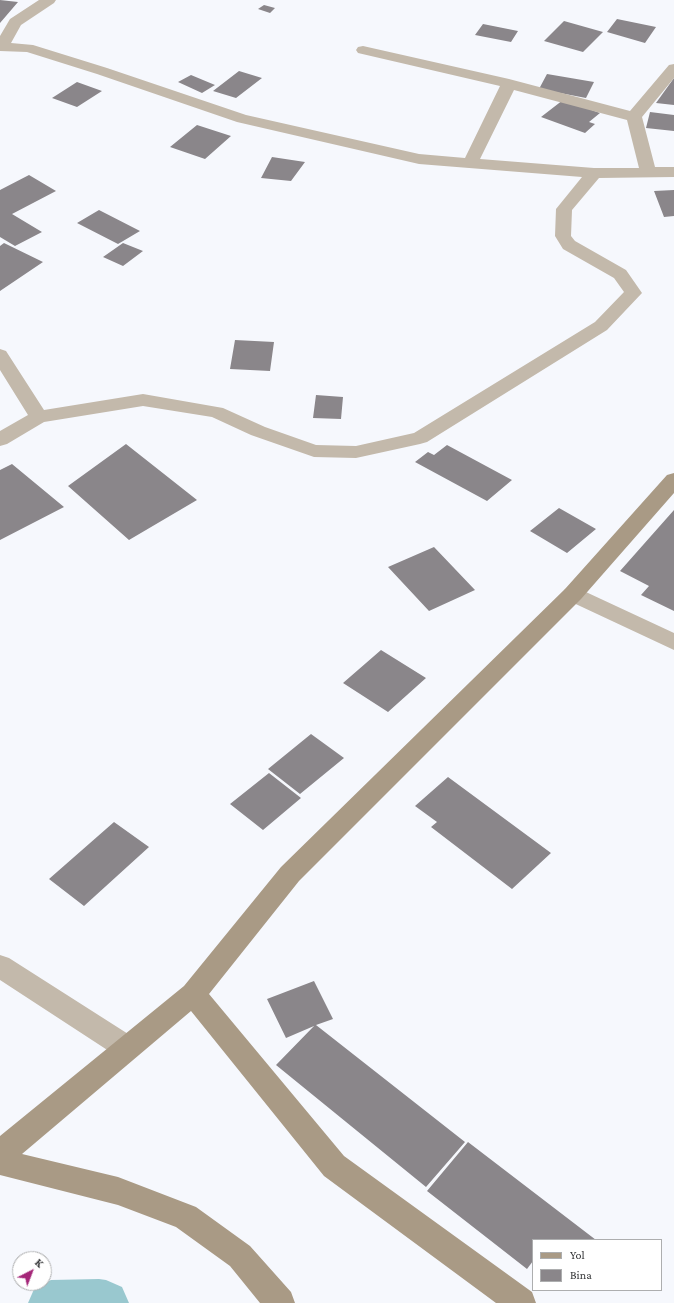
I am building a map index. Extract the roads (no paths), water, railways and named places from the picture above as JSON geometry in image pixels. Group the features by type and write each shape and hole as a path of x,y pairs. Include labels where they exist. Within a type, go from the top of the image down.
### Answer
{"main road":[{"path":"0,1154 192,994 290,874 573,594 674,480"},
{"path":"192,994 334,1166 521,1303"},
{"path":"0,1162 118,1191 186,1217 240,1256 280,1303"}],"street":[{"path":"49,0 15,22 0,47 28,48 102,71 242,119 419,159 594,173 674,172"},
{"path":"363,50 509,84 634,117"},
{"path":"634,117 674,68"},
{"path":"470,164 509,84"},
{"path":"634,117 648,173"},
{"path":"0,440 39,417 143,400 216,412 258,431 314,451 356,452 420,438 601,326 633,293 620,274 569,246 563,236 564,209 594,173"},
{"path":"0,355 39,417"},
{"path":"573,594 674,642"},
{"path":"0,966 127,1048"}],"waterway":[{"path":"51,1303 106,1303"}]}
